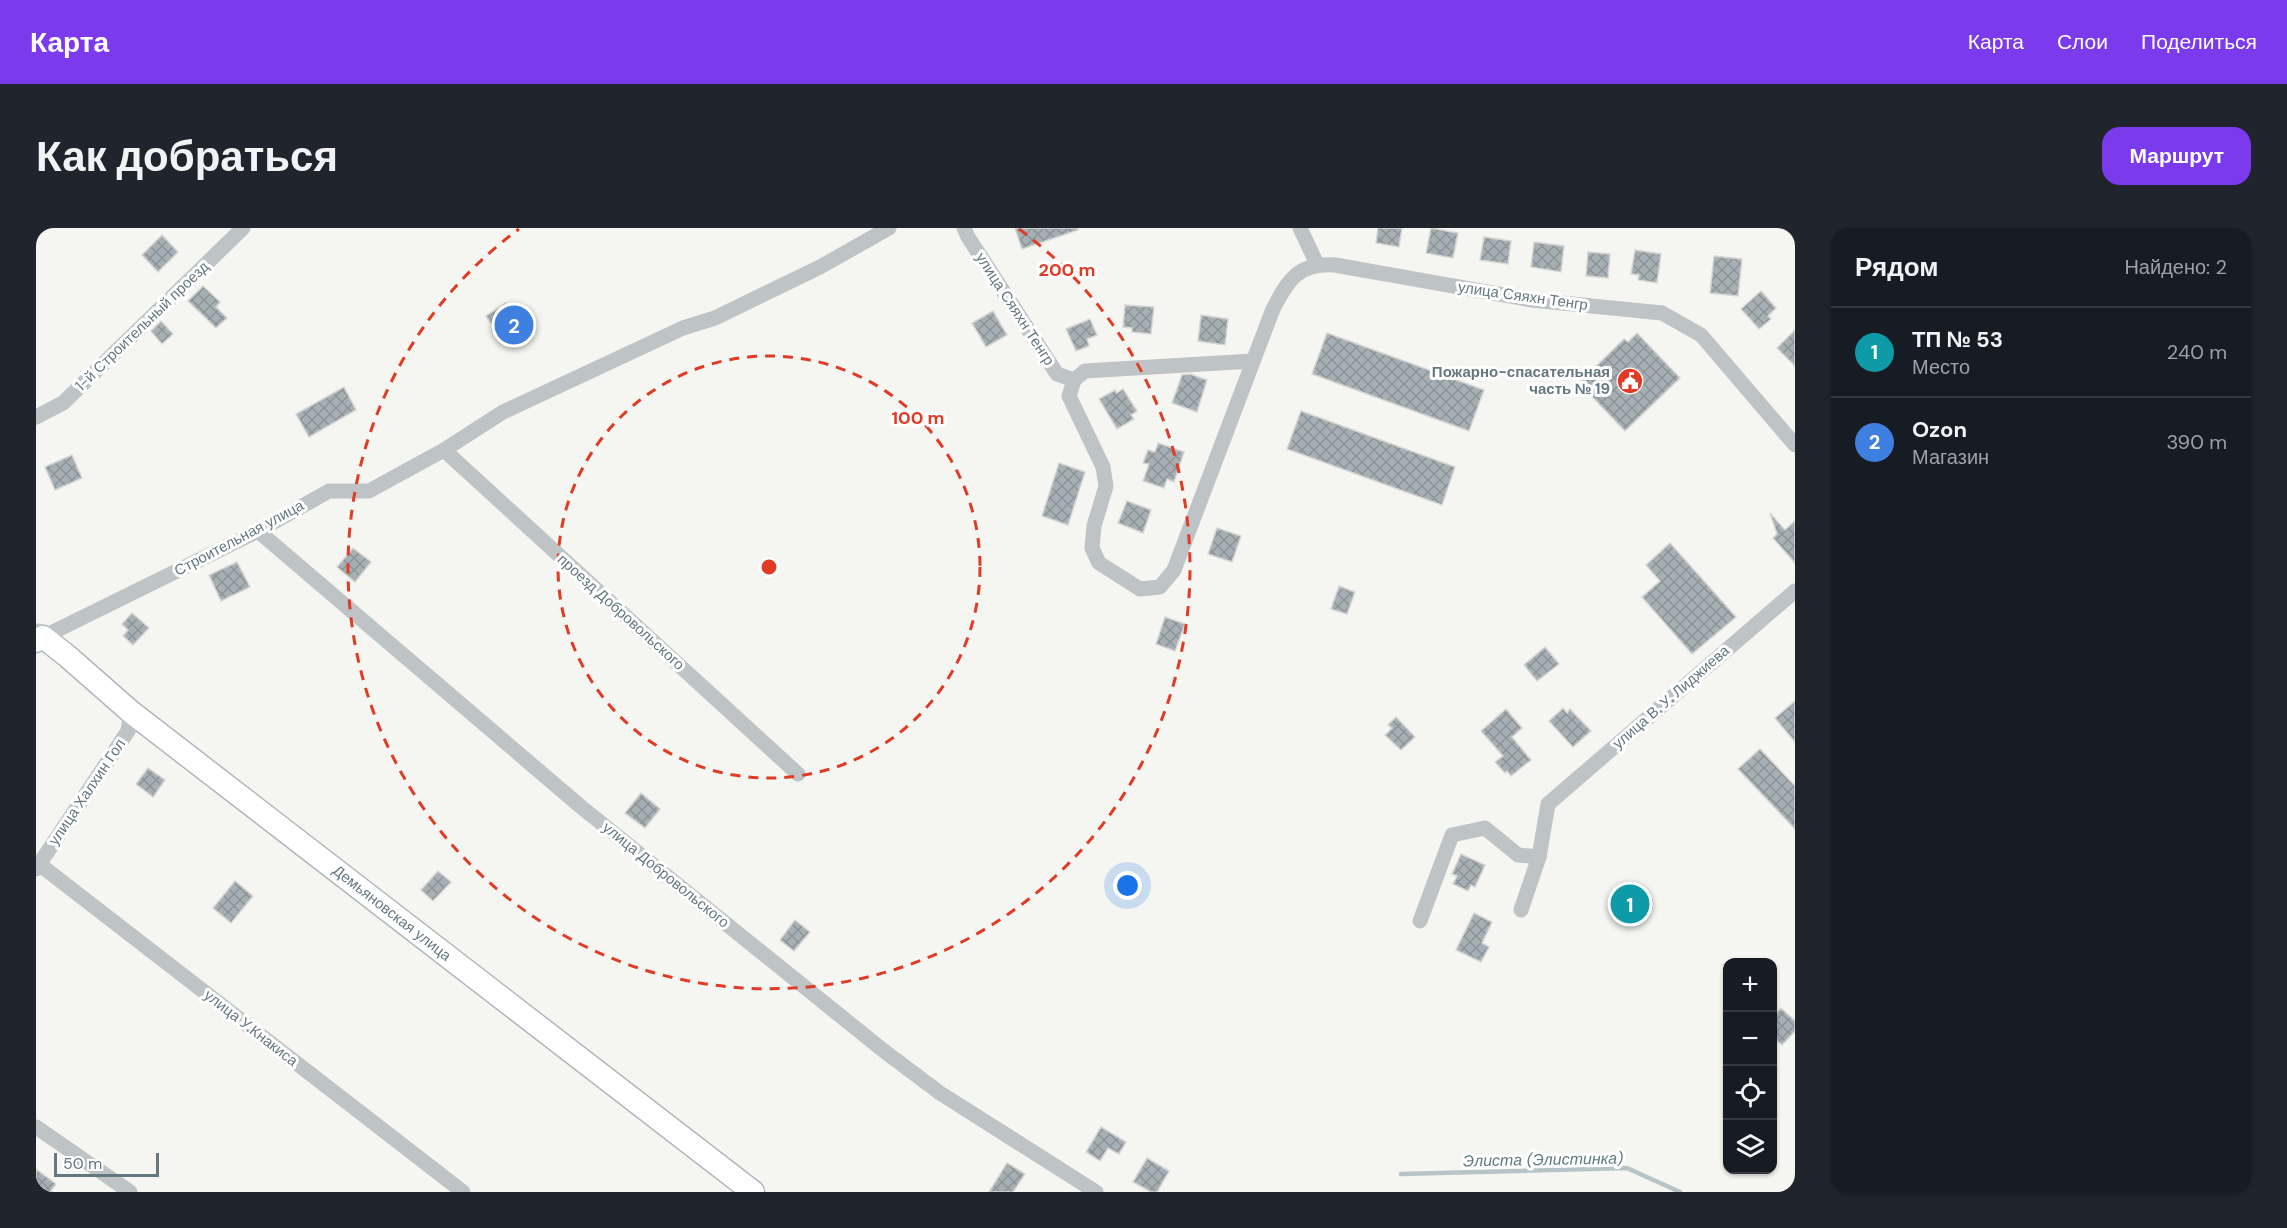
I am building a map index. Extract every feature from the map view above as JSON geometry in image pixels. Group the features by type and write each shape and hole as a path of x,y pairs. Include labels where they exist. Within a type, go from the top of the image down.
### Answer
{"street":[{"name":"1-й Строительный проезд","path":"36,417 63,404 243,228"},
{"name":"Строительная улица","path":"38,635 258,531 329,490 369,491 444,450 503,412 683,328 715,318 819,267 889,228"},
{"name":"улица Сяяхн Тенгр","path":"966,228 968,237 1057,374 1074,380"},
{"path":"1252,362 1085,371 1074,380 1069,396 1103,467 1106,486 1094,526 1092,548 1099,563 1140,589 1160,587 1174,570 1273,309 1284,287 1298,273 1317,264 1300,228"},
{"name":"улица Сяяхн Тенгр","path":"1317,264 1335,265 1532,300 1662,313 1701,335 1795,445"},
{"name":"проезд Добровольского","path":"444,450 798,774"},
{"name":"улица Добровольского","path":"258,531 580,806 885,1051 940,1093 1096,1192"},
{"name":"улица В. У. Лиджиева","path":"1539,857 1548,804 1795,591"},
{"name":"Демьяновская улица","path":"38,635 66,655 131,712 753,1192"},
{"name":"улица Халхин Гол","path":"38,866 128,731 131,712"},
{"path":"1420,921 1452,835 1485,828 1518,855 1539,857 1521,910"},
{"name":"улица У.Кнакиса","path":"38,866 464,1192"},
{"path":"36,1127 130,1192"}],"building":[{"path":"1015,228 1078,228 1078,230 1022,249"},
{"path":"1378,228 1402,228 1399,247 1376,243"},
{"path":"1431,228 1458,233 1453,258 1426,253"},
{"path":"162,235 178,252 158,272 142,255"},
{"path":"1484,237 1511,241 1508,264 1480,260"},
{"path":"1534,242 1564,246 1561,272 1531,267"},
{"path":"1635,250 1661,254 1657,283 1638,280 1639,275 1631,274"},
{"path":"1588,252 1610,254 1608,278 1586,276"},
{"path":"1714,256 1742,259 1738,296 1710,293"},
{"path":"203,286 220,302 216,307 227,318 216,328 188,301"},
{"path":"1761,291 1776,308 1768,316 1771,319 1759,329 1741,309"},
{"path":"506,303 522,327 502,340 486,316"},
{"path":"1125,305 1154,307 1151,334 1132,332 1132,328 1123,327"},
{"path":"993,311 1007,335 986,347 972,323"},
{"path":"1201,315 1228,319 1225,345 1198,341"},
{"path":"1090,319 1097,335 1087,339 1089,346 1076,351 1066,329"},
{"path":"161,321 173,334 162,344 151,331"},
{"path":"1795,330 1795,366 1777,348"},
{"path":"1327,333 1484,390 1469,431 1312,374"},
{"name":"Пожарно-спасательная часть № 19","path":"1637,333 1680,378 1625,431 1579,383 1624,339 1628,342"},
{"path":"1190,374 1207,380 1197,412 1172,403 1182,375"},
{"path":"344,387 356,410 309,437 296,414"},
{"path":"1123,389 1137,411 1131,415 1134,419 1117,429 1099,399 1115,390 1117,393"},
{"path":"1301,411 1455,467 1442,505 1287,449"},
{"path":"1158,443 1184,452 1174,482 1167,479 1164,488 1143,481 1149,464 1143,463 1148,450 1155,452"},
{"path":"72,455 82,478 55,490 45,467"},
{"path":"1059,463 1085,472 1068,525 1042,516"},
{"path":"1127,501 1151,510 1143,533 1118,523"},
{"path":"1770,513 1785,530 1795,521 1795,563 1773,538 1777,534"},
{"path":"1217,528 1241,536 1232,562 1208,554"},
{"path":"1670,543 1736,617 1692,654 1642,597 1660,581 1646,565"},
{"path":"353,548 371,562 355,582 337,567"},
{"path":"237,562 250,587 221,601 209,575"},
{"path":"1339,586 1355,592 1347,614 1331,609"},
{"path":"132,613 149,628 133,645 123,636 128,630 122,624"},
{"path":"1165,617 1185,624 1175,651 1156,644"},
{"path":"1545,647 1559,664 1537,681 1524,665"},
{"path":"1795,701 1795,742 1775,718"},
{"path":"1563,708 1567,713 1570,709 1591,731 1573,747 1549,721"},
{"path":"1506,709 1522,728 1512,737 1531,760 1511,776 1495,762 1503,756 1481,731"},
{"path":"1396,717 1415,737 1401,750 1385,735 1392,728 1388,725"},
{"path":"1760,749 1795,786 1795,829 1738,769"},
{"path":"148,768 165,780 153,797 136,784"},
{"path":"641,793 660,809 645,828 625,813"},
{"path":"1461,854 1485,865 1475,887 1471,885 1468,891 1453,884 1457,876 1452,874"},
{"path":"438,871 451,882 433,901 421,890"},
{"path":"235,881 253,896 231,923 213,908"},
{"path":"1474,913 1492,922 1482,943 1489,947 1481,962 1456,950"},
{"path":"795,920 810,932 794,951 780,940"},
{"path":"1781,1008 1795,1021 1795,1031 1782,1045 1777,1041 1777,1012"},
{"path":"1101,1127 1126,1142 1119,1154 1108,1148 1100,1161 1086,1152"},
{"path":"1147,1158 1169,1171 1157,1192 1151,1192 1133,1182"},
{"path":"1007,1163 1025,1174 1013,1192 989,1192"},
{"path":"36,1169 56,1184 50,1192 36,1192"}],"waterway":[{"name":"Элиста (Элистинка)","path":"1401,1174 1627,1168 1680,1192"}],"place":[{"name":"Ozon","path":"514,325"},
{"name":"Пожарно-спасательная часть № 19","path":"1630,381"},
{"name":"ТП № 53","path":"1630,904"}]}
